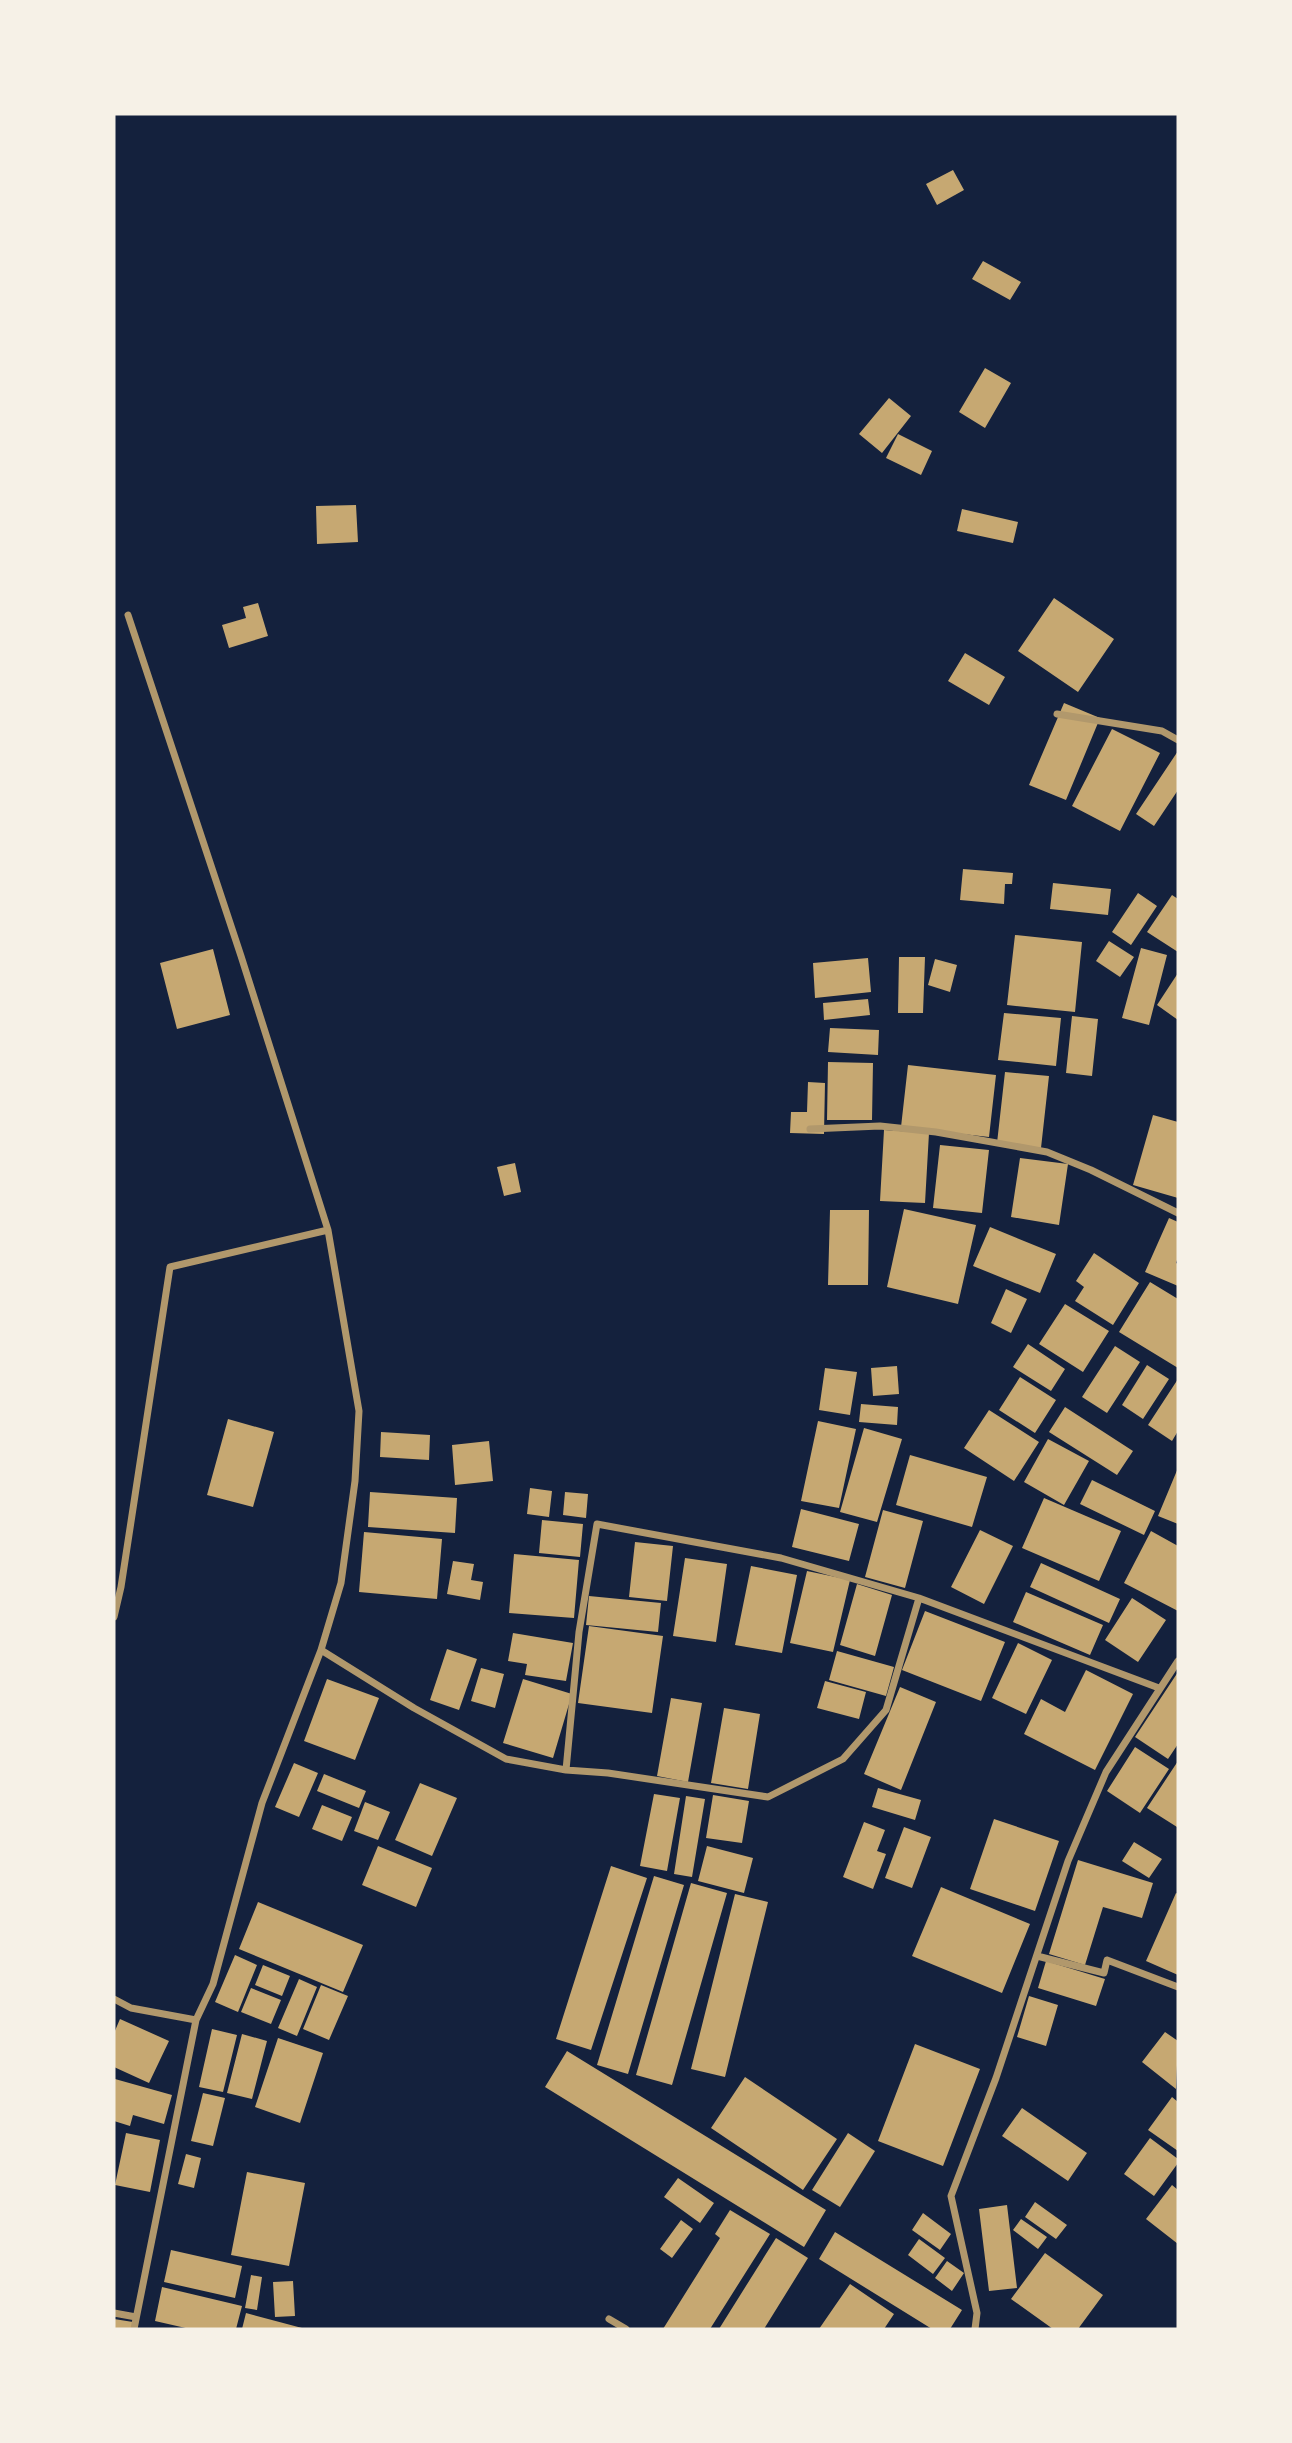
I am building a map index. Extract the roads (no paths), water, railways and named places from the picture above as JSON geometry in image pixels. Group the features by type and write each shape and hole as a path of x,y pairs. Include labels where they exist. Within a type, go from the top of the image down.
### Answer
{"street":[{"path":"128,615 237,943 328,1230 359,1411 355,1481 341,1583 321,1650 262,1803 213,1984 196,2020 134,2329"},
{"path":"1057,714 1163,731 1178,740"},
{"path":"810,1129 880,1126 936,1132 1047,1152 1091,1170 1178,1213"},
{"path":"114,1617 121,1587 170,1267 328,1230"},
{"path":"566,1770 579,1632 597,1524 781,1558 919,1598 1159,1688"},
{"path":"321,1650 414,1708 506,1759 566,1770 608,1773 768,1797 843,1759 886,1710 919,1598"},
{"path":"975,2329 977,2313 951,2196 996,2078 1068,1861 1106,1772 1178,1661"},
{"path":"1037,1956 1104,1973 1107,1960 1178,1987"},
{"path":"114,1999 131,2008 196,2020"},
{"path":"114,2313 136,2317"},
{"path":"609,2319 626,2329"}]}
